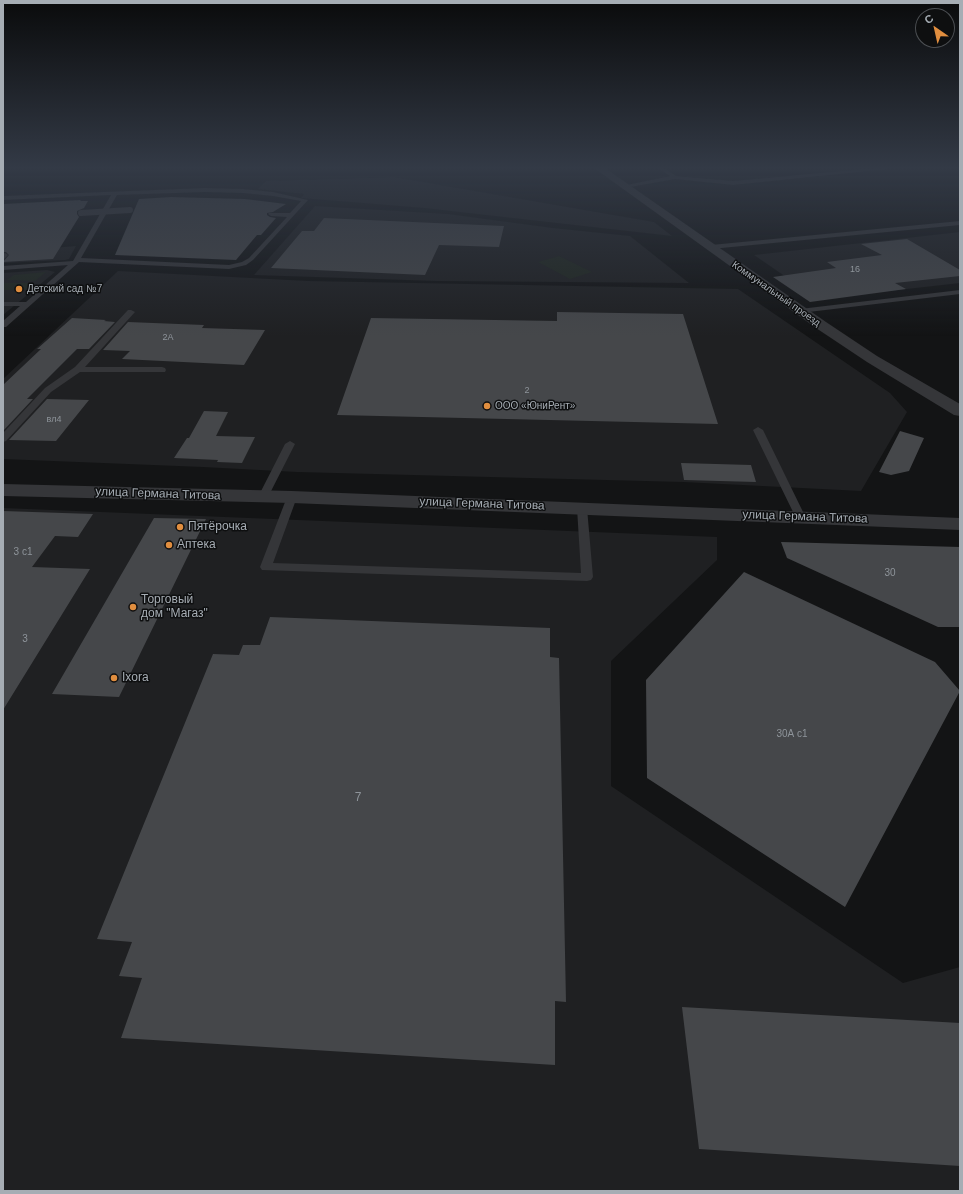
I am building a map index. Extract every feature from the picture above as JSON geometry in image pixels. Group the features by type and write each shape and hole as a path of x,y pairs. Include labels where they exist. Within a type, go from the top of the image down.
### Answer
{"street":[{"name":"Коммунальный проезд","path":"678,224 800,311 872,359 960,411"},
{"name":"улица Германа Титова","path":"3,490 292,497 800,516 960,524"}],"lane":[{"path":"3,325 74,264 97,224"},
{"path":"3,268 74,264 235,266 244,264 251,259 284,224"},
{"path":"711,247 943,224"},
{"path":"3,272 74,264"},
{"path":"800,311 960,292"},
{"path":"3,304 27,304"},
{"path":"3,439 48,390 78,369 131,312"},
{"path":"78,369 162,370"},
{"path":"758,430 800,516"},
{"path":"263,497 290,444"},
{"path":"292,497 266,567 587,577 582,508"}],"shaded area":[{"path":"299,224 521,224 630,236 689,283 436,281 254,275"},
{"path":"563,224 656,224 672,236"},
{"path":"960,232 960,283 818,299 754,255"},
{"path":"76,246 69,259 65,260 3,263 4,252"},
{"path":"559,256 592,272 570,279 538,262"},
{"name":"Детский сад №7","path":"47,270 55,272 3,315 3,273"},
{"path":"118,271 308,281 738,289 890,393 907,412 861,491 683,482 297,472 3,459 3,379"},
{"path":"46,272 35,281 7,280 14,275"},
{"path":"33,283 25,290 3,290 3,284"},
{"path":"3,508 717,537 717,560 611,661 611,786 903,983 960,967 960,1191 3,1191"}],"building":[{"path":"3,224 75,224 53,259 3,262 9,255 6,252 3,252"},
{"path":"128,224 271,224 261,235 257,235 236,260 115,255"},
{"path":"320,224 453,224 504,226 499,247 439,245 425,275 271,268 302,231 314,231"},
{"path":"907,239 960,270 960,276 895,283 906,289 810,302 773,277 836,268 827,262 882,255 861,244"},
{"path":"557,312 683,314 718,424 337,415 371,318 557,321"},
{"path":"72,318 115,322 89,349 77,349 27,399 33,399 3,431 3,385 41,349 37,349"},
{"path":"128,322 204,325 202,328 265,330 244,365 122,359 130,351 103,350"},
{"path":"47,399 89,400 56,441 9,440"},
{"path":"204,411 228,412 216,436 255,437 242,463 217,462 218,460 174,458 187,438 189,438"},
{"path":"900,431 924,438 909,471 891,475 879,472"},
{"path":"681,463 751,465 756,482 684,480"},
{"path":"3,511 93,514 78,537 55,536 32,567 90,569 3,710"},
{"name":"Торговый дом \"Магаз\"","path":"154,518 206,519 119,697 52,694"},
{"path":"781,542 960,547 960,627 938,627 787,558"},
{"path":"744,572 935,662 960,691 845,907 647,778 646,680"},
{"path":"270,617 550,628 550,657 559,658 566,1002 555,1001 555,1065 121,1038 142,978 119,976 132,942 97,939 213,654 239,655 243,645 260,645"},
{"path":"682,1007 960,1023 960,1166 699,1149"}],"place":[{"name":"Детский сад №7","path":"19,289"},
{"name":"ООО «ЮниРент»","path":"487,406"},
{"name":"Пятёрочка","path":"180,527"},
{"name":"Аптека","path":"169,545"},
{"name":"Торговый дом \"Магаз\"","path":"133,607"},
{"name":"Ixora","path":"114,678"}]}
